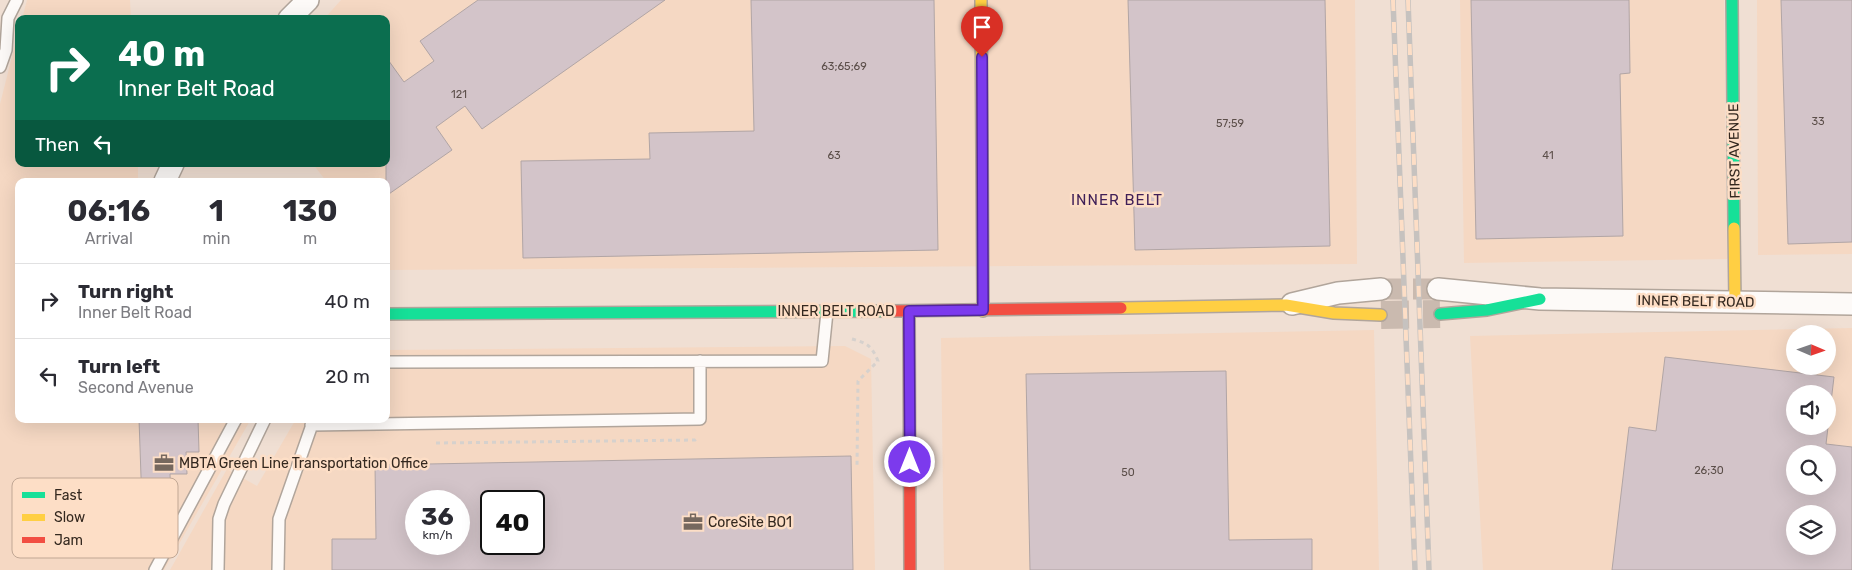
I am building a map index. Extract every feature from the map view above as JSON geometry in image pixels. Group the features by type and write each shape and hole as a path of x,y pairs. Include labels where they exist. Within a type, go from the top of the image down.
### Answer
{"street":[{"path":"292,15 308,0"},
{"path":"981,0 983,310"},
{"name":"FIRST AVENUE","path":"1732,0 1735,302"},
{"name":"INNER BELT ROAD","path":"390,314 827,312 1286,305 1338,293 1380,289"},
{"name":"INNER BELT ROAD","path":"1438,289 1540,299 1852,304"},
{"name":"INNER BELT ROAD","path":"1440,314 1487,310 1540,299"},
{"name":"INNER BELT ROAD","path":"1286,305 1317,312 1381,315"},
{"path":"909,311 910,570"}],"lane":[{"path":"0,67 6,50 8,18 17,0"},
{"path":"390,362 822,361 827,312"},
{"path":"390,422 700,420 700,361"},
{"path":"178,527 234,423"},
{"path":"218,570 219,519 228,495 263,423"},
{"path":"278,570 279,519 313,423"},
{"path":"155,570 161,558"}],"path":[{"path":"844,311 844,335 848,338 865,342 878,361 858,382 858,468"}],"shaded area":[{"path":"27,0 130,0 131,15 23,15"},
{"path":"341,0 1355,0 1357,264 390,270 390,178 324,178 315,167 390,167 390,15 328,15"},
{"path":"1460,0 1724,0 1727,259 1464,263"},
{"path":"1757,0 1852,0 1852,254 1758,255"},
{"path":"15,45 15,167 138,167 138,178 15,178 15,423 249,423 178,546 178,478 12,478 12,558 171,558 164,570 0,570 0,104"},
{"path":"1836,328 1852,328 1852,570 1483,570 1470,336 1786,329 1786,375 1836,375"},
{"path":"1374,330 1379,570 944,570 941,338"},
{"path":"845,346 871,359 875,570 170,570 227,469 257,486 294,423 390,423 390,350"}],"building":[{"path":"478,0 665,0 482,129 465,106 436,127 452,150 390,193 390,178 386,178 386,167 390,167 390,63 404,82 434,61 420,41"},
{"path":"751,0 934,0 938,250 523,258 521,161 650,159 649,133 754,131"},
{"path":"1128,0 1325,0 1330,246 1135,250"},
{"path":"1471,0 1629,0 1630,73 1620,74 1623,236 1476,239"},
{"path":"1781,0 1852,0 1852,242 1788,244"},
{"path":"1665,357 1786,371 1786,375 1834,377 1833,385 1786,385 1786,435 1827,435 1826,444 1835,445 1786,445 1786,495 1836,495 1836,445 1852,447 1852,570 1612,570 1629,427 1656,431"},
{"path":"1226,371 1229,540 1312,539 1312,570 1030,570 1026,374"},
{"name":"MBTA Green Line Transportation Office","path":"139,423 198,423 199,452 186,452 187,474 170,474 170,478 141,478"},
{"name":"CoreSite BO1","path":"851,456 853,570 332,570 332,539 376,539 375,465"}],"tunnel":[{"path":"1381,289 1438,289"},
{"path":"1381,315 1440,314"}],"railway":[{"path":"1393,0 1415,570"},
{"path":"1408,0 1429,570"}],"traffic: fast":[{"path":"1732,0 1734,228"},
{"path":"1440,314 1487,310 1540,299"},
{"path":"390,314 890,311"}],"traffic: slow":[{"path":"981,0 983,311"},
{"path":"1734,228 1735,302"},
{"path":"1121,308 1286,305 1334,313 1381,315"}],"traffic: jam":[{"path":"890,311 1121,308"},
{"path":"909,311 910,570"}],"place":[{"name":"MBTA Green Line Transportation Office","path":"164,463"},
{"name":"CoreSite BO1","path":"693,522"}],"district":[{"name":"INNER BELT","path":"1117,200"}],"route":[{"path":"910,462 909,311 983,310 982,57"}]}
